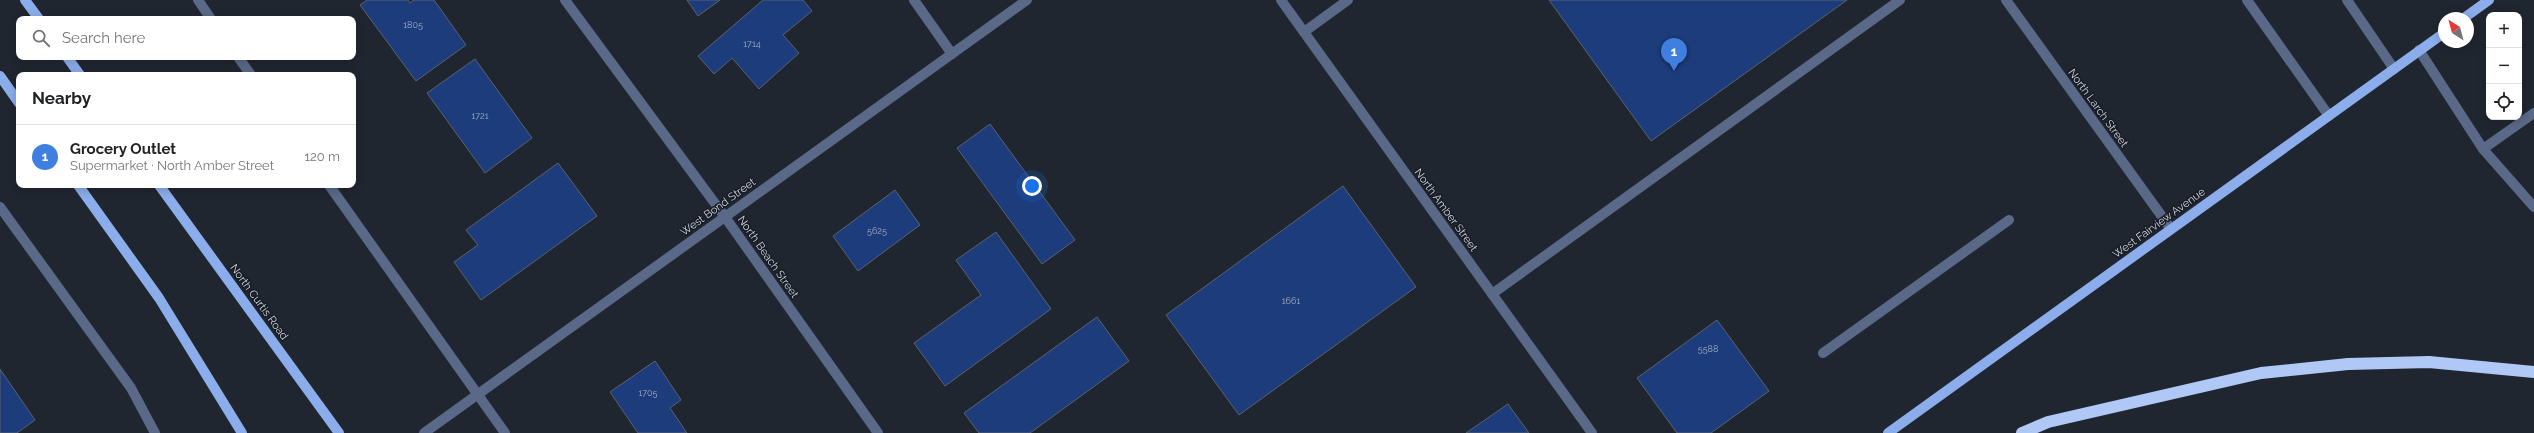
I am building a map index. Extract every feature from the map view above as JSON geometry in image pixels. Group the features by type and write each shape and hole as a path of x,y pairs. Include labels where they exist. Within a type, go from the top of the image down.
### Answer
{"highway":[{"path":"2022,433 2048,422 2261,373 2348,364 2429,362 2534,372"}],"main road":[{"path":"25,0 37,16"},
{"path":"2472,12 2489,0"},
{"name":"West Fairview Avenue","path":"1888,433 2438,37"},
{"path":"69,60 78,72"},
{"path":"0,76 16,99"},
{"path":"80,188 159,298 242,433"},
{"name":"North Curtis Road","path":"161,188 339,433"}],"street":[{"path":"198,0 209,16"},
{"name":"North Beach Street","path":"565,0 724,217 878,433"},
{"path":"914,0 952,54"},
{"name":"West Bond Street","path":"424,433 1027,0"},
{"name":"North Amber Street","path":"1281,0 1592,433"},
{"path":"1304,32 1348,0"},
{"path":"1492,294 1900,0"},
{"name":"North Larch Street","path":"2006,0 2171,229"},
{"path":"2247,0 2330,116"},
{"path":"2346,0 2394,69"},
{"path":"2419,50 2483,149 2534,206"},
{"path":"240,60 249,72"},
{"path":"2483,149 2534,113"},
{"path":"331,188 505,433"},
{"path":"0,207 131,388 155,433"},
{"path":"1823,352 2009,220"}],"building":[{"path":"367,0 408,0 410,3 414,0 434,0 466,45 416,81 360,5"},
{"path":"687,0 720,0 698,16"},
{"path":"763,0 803,0 812,11 783,35 799,53 759,89 732,58 714,74 698,56"},
{"path":"1549,0 1847,0 1651,141"},
{"path":"475,59 532,138 485,173 427,93"},
{"path":"990,124 1075,240 1042,264 957,148"},
{"path":"558,163 597,216 481,300 454,262 478,245 466,230"},
{"path":"1343,186 1416,287 1239,415 1166,315"},
{"path":"895,190 920,225 858,271 833,236"},
{"path":"996,232 1051,309 945,386 914,343 981,295 956,260"},
{"path":"1097,317 1129,361 1030,433 979,433 964,413"},
{"path":"1717,320 1769,391 1711,433 1677,433 1637,378"},
{"path":"655,361 681,400 670,408 687,433 638,433 610,392"},
{"path":"0,369 35,420 17,433 0,433"},
{"path":"1508,404 1529,433 1466,433"}],"place":[{"name":"Grocery Outlet","path":"1674,71"}]}
